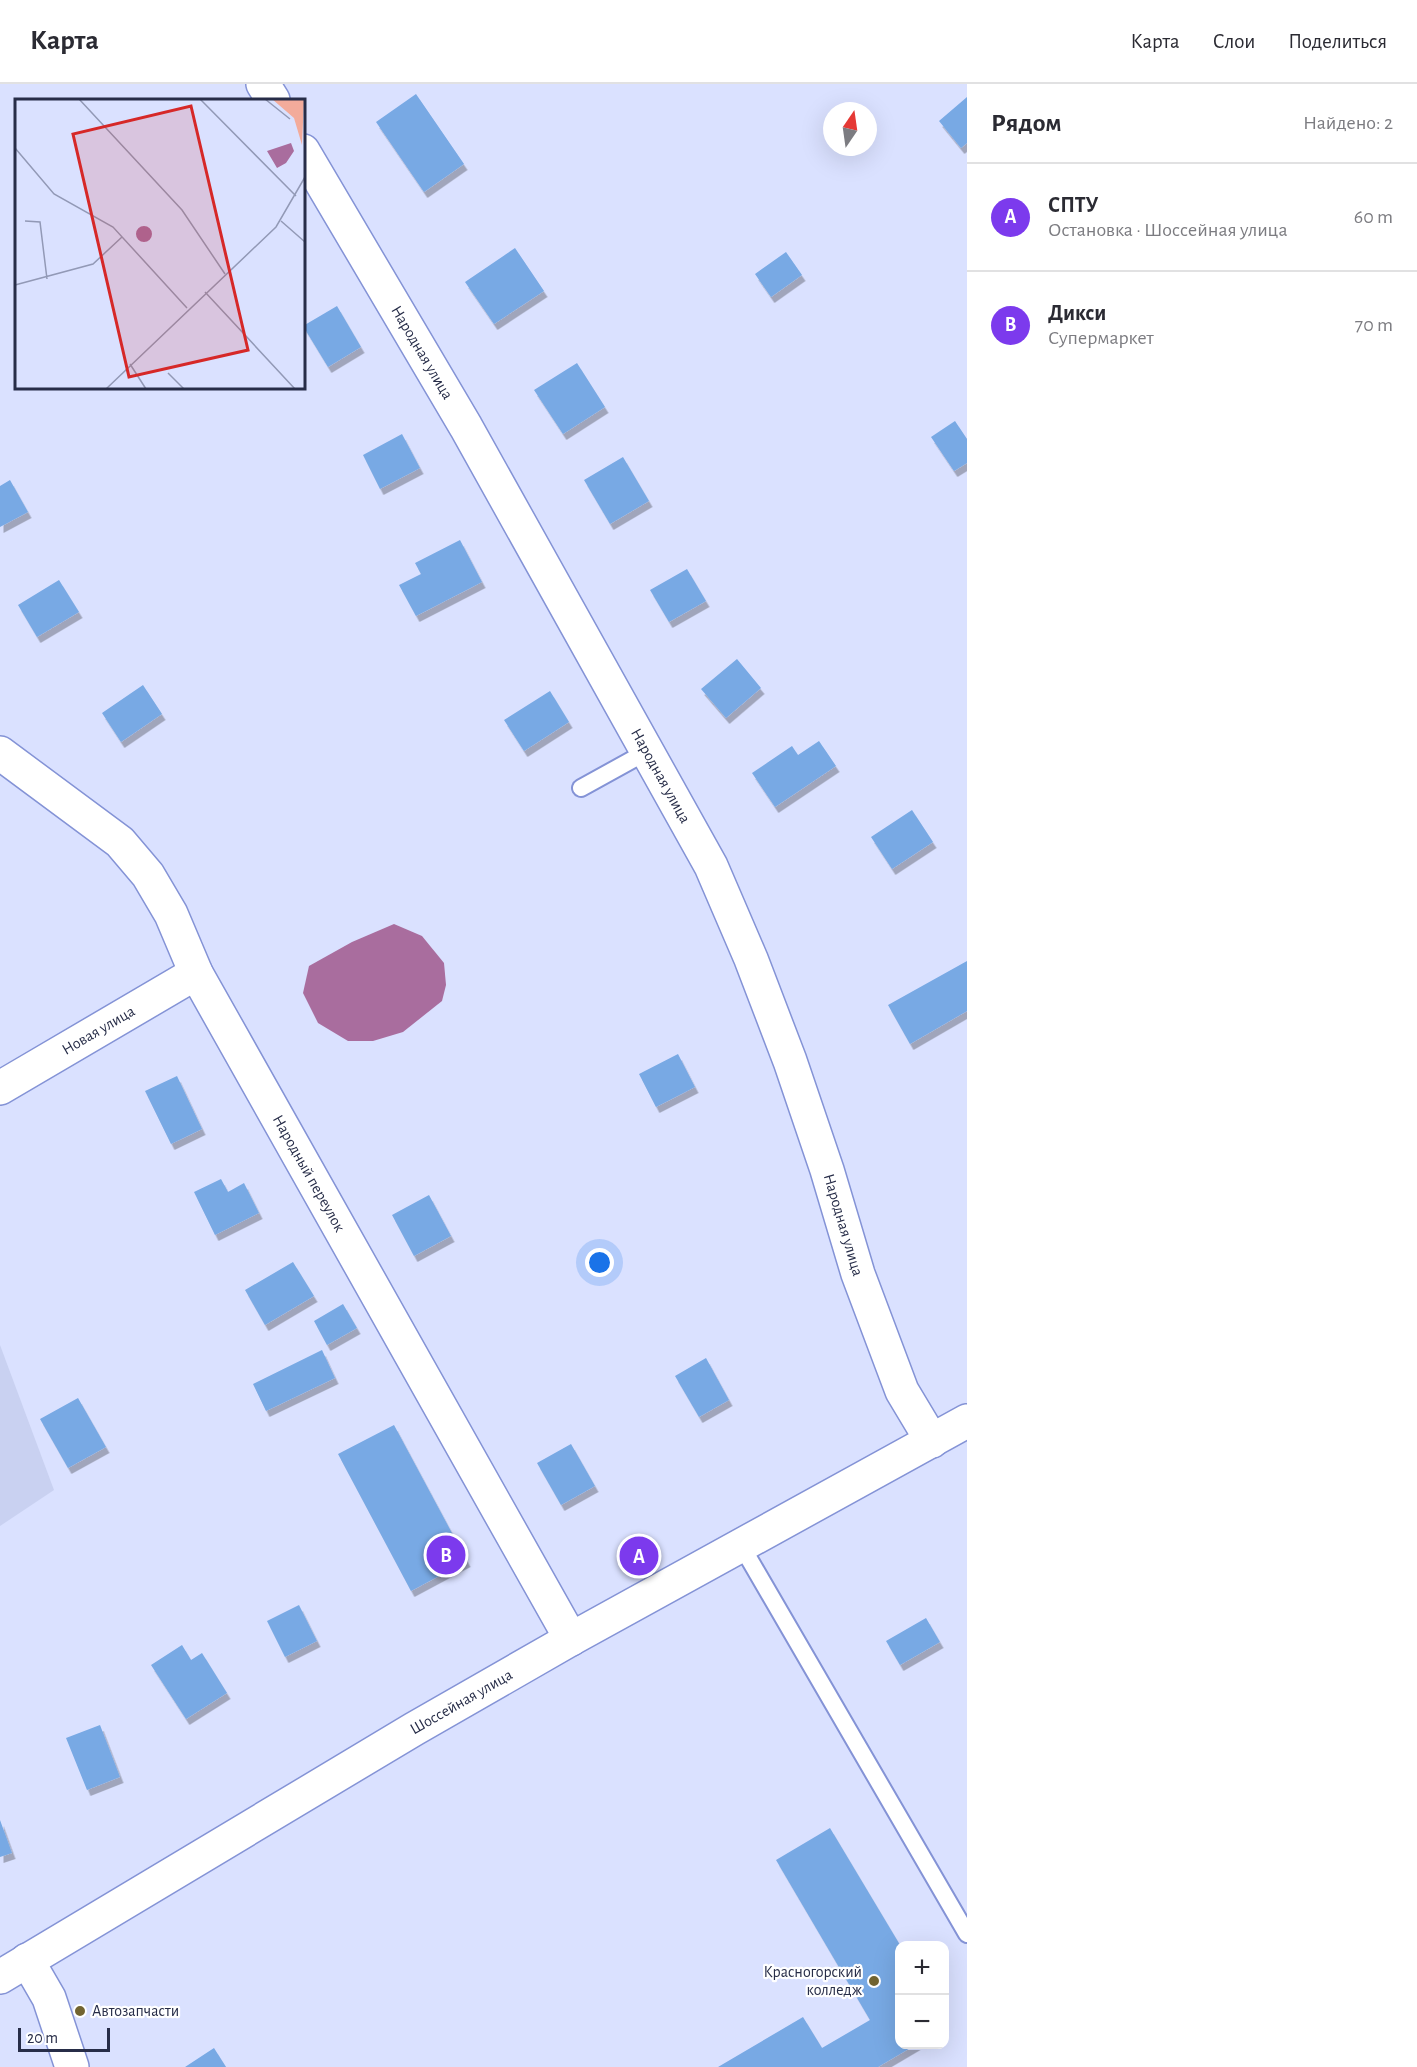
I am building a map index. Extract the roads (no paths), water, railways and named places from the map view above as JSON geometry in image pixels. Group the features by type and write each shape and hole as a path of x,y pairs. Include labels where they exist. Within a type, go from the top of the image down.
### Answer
{"street":[{"path":"263,84 272,99"},
{"name":"Народная улица","path":"304,153 466,427 711,866 751,959 790,1061 858,1274 902,1391 932,1441"},
{"name":"Народный переулок","path":"0,753 120,842 148,875 171,914 196,974 572,1639"},
{"name":"Новая улица","path":"0,1088 196,974"},
{"name":"Шоссейная улица","path":"0,1977 404,1735 572,1639 967,1421"},
{"path":"27,1960 49,1998 72,2067"}],"lane":[{"path":"581,788 648,751"},
{"path":"741,1545 967,1934"}],"place":[{"name":"Дикси","path":"446,1555"},
{"name":"СПТУ","path":"639,1556"},
{"name":"Красногорский колледж","path":"874,1981"},
{"name":"Автозапчасти","path":"80,2011"}]}
